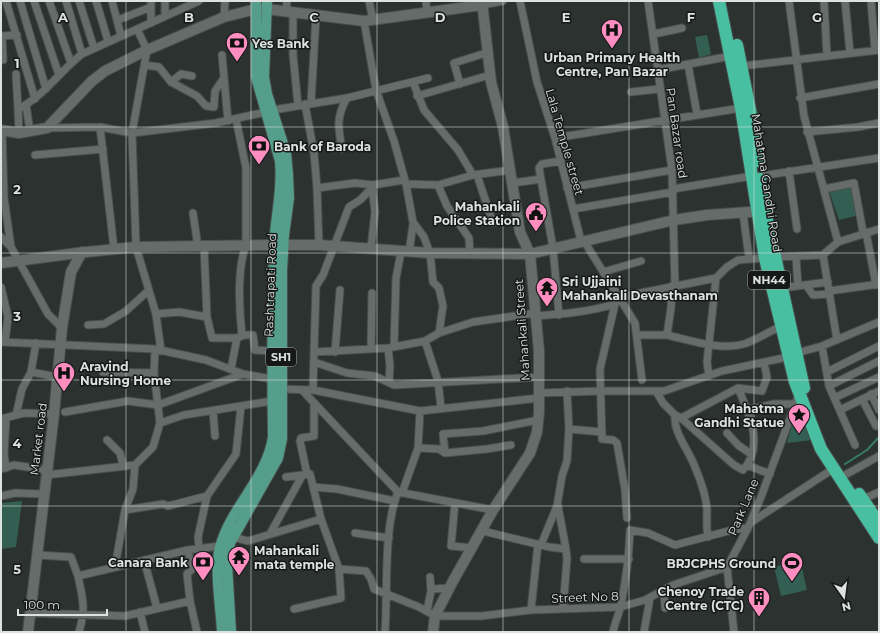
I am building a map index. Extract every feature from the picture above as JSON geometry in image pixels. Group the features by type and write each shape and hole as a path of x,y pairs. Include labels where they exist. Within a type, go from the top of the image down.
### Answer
{"highway":[{"name":"Mahatma Gandhi Road","path":"719,1 756,176"},
{"name":"Mahatma Gandhi Road","path":"726,1 742,66 761,212 770,258 780,327 792,355 805,393 826,442 845,475 879,523"},
{"name":"Mahatma Gandhi Road","path":"770,258 782,288 797,399 821,449 879,538"}],"main road":[{"name":"Rashtrapati Road","path":"231,632 227,564 228,552 233,537 269,465 273,437 272,378 281,172 279,145 269,111 256,77 256,5"},
{"name":"Rashtrapati Road","path":"267,5 264,77 269,111"},
{"name":"Rashtrapati Road","path":"222,632 218,560 220,546 228,527 269,465 278,458 282,440 279,245"}],"street":[{"path":"1,2 6,1 35,99"},
{"path":"20,1 46,89"},
{"path":"34,1 59,75"},
{"path":"49,1 71,63"},
{"path":"66,1 82,54"},
{"path":"79,1 94,48"},
{"path":"96,1 108,41"},
{"path":"114,1 121,36"},
{"path":"165,1 165,16"},
{"path":"181,1 181,9"},
{"path":"224,18 225,1"},
{"path":"369,1 368,21 376,90 394,141 405,182 414,225 424,237 430,253 433,282 439,288 443,306 440,333"},
{"path":"426,1 427,13"},
{"path":"47,128 105,71 147,50 256,5 289,8 316,16 368,21 503,1"},
{"name":"Lala Temple street","path":"520,1 537,82 555,138 567,188 583,241 603,272 617,301 635,323 642,380"},
{"name":"Pan Bazar road","path":"648,1 654,34 659,89 672,170 674,286 667,335"},
{"path":"789,1 800,98 807,132 819,168 838,242"},
{"path":"824,1 827,56"},
{"path":"846,1 850,53"},
{"path":"742,66 796,58 877,50 872,1"},
{"path":"18,109 35,99 82,54 197,2"},
{"name":"Mahankali Street","path":"433,632 431,614 449,588 483,531 493,510 530,453 537,432 538,420 539,351 530,254 520,232 513,183 490,76 486,53 482,3"},
{"path":"118,20 151,4 151,23"},
{"path":"289,8 292,56 305,104 314,153 319,245"},
{"path":"305,104 316,16"},
{"path":"654,34 682,28"},
{"path":"114,567 125,510 133,489 135,465 152,447 160,423 154,373 158,350 156,314 136,248 132,133 147,50 137,29"},
{"path":"1,60 3,60 1,36 17,35"},
{"path":"460,84 454,63 486,53"},
{"path":"222,55 228,121"},
{"path":"657,70 731,56"},
{"path":"688,64 697,114"},
{"path":"145,66 159,67 171,82 197,96 206,106 214,107 215,90 224,78"},
{"path":"16,74 19,133"},
{"path":"171,82 181,74 192,76"},
{"path":"417,96 490,76"},
{"path":"62,328 48,314 11,247 4,198 2,130 19,133 47,128 100,127 132,133 228,121 305,104 347,98 428,78"},
{"path":"413,82 417,96 424,110 458,150 475,175 493,223"},
{"path":"800,98 879,84"},
{"path":"631,92 659,89"},
{"path":"342,149 338,128 340,110 347,98"},
{"path":"26,105 30,131"},
{"path":"555,138 664,119 741,108"},
{"path":"231,369 239,336 239,302 243,253 246,245 246,168 236,119"},
{"path":"807,132 858,127 879,123"},
{"path":"100,127 114,249"},
{"path":"35,155 103,149"},
{"path":"573,209 756,176 819,168 879,158"},
{"path":"560,314 553,248 540,166 561,161"},
{"path":"317,188 355,183 372,187 405,182 438,185 475,175 510,170"},
{"path":"567,188 672,170"},
{"path":"790,171 797,229"},
{"path":"513,183 541,179"},
{"path":"806,285 813,295 877,285 854,183 824,189"},
{"path":"438,185 446,206 469,238 470,254"},
{"path":"313,390 316,286 323,274 349,207 360,200 372,187"},
{"path":"371,248 375,212 372,187"},
{"path":"1,264 82,252 114,249 246,245 319,245 371,248 405,252 530,254 674,220 761,212"},
{"path":"193,213 201,246 207,317 212,338 253,335 255,350 273,351"},
{"path":"742,213 749,258"},
{"path":"389,382 396,278 414,225"},
{"path":"314,352 391,348 425,341 440,333 473,322 535,314 560,314 599,309 617,301 674,286 716,278 733,262 749,258 823,256 838,242 879,228"},
{"path":"1,238 11,247"},
{"name":"Market road","path":"28,632 46,473 60,413 57,377 62,344 62,328 71,272 82,252"},
{"path":"62,255 71,272"},
{"path":"823,256 837,340"},
{"path":"796,257 798,286"},
{"path":"603,272 640,261"},
{"path":"709,376 707,362 716,278"},
{"path":"782,288 828,282"},
{"path":"1,287 8,317 3,342 158,350 206,360 244,374 272,378"},
{"path":"336,352 340,290"},
{"path":"88,325 104,324 126,311 148,291"},
{"path":"371,350 372,293"},
{"path":"617,301 600,369 602,439 613,440 617,443 625,490 627,518"},
{"path":"156,314 179,312 207,317"},
{"path":"281,389 313,390 420,411 567,391 656,391 676,387 709,376 764,363 822,346 879,322"},
{"path":"637,335 667,335 710,344 730,346 744,344 780,327"},
{"path":"425,341 438,381 441,408"},
{"path":"16,415 22,390 32,372 36,343"},
{"path":"822,346 829,386 855,445"},
{"path":"827,372 879,346"},
{"path":"314,362 347,372 375,376 394,385 438,381 539,377"},
{"path":"829,386 879,362"},
{"path":"708,537 706,502 695,467 674,421 678,416 738,388 762,391 767,377 764,363"},
{"path":"32,372 57,377"},
{"path":"102,372 154,373"},
{"path":"135,465 123,465 82,472 46,473 14,465 3,468 4,418 24,413 60,413 128,401 158,405 244,374"},
{"path":"834,398 879,377"},
{"path":"656,391 663,403 734,465 742,470 747,465 755,437 747,410 738,388"},
{"path":"302,390 400,492 493,510"},
{"path":"531,610 540,545 558,506 562,476 567,461 569,428 567,391"},
{"path":"840,410 879,391"},
{"path":"871,394 879,410"},
{"path":"747,410 797,399"},
{"name":"Park Lane","path":"727,567 749,525 770,474 797,399"},
{"path":"862,399 876,426"},
{"path":"160,423 184,416 272,401"},
{"path":"270,534 304,475 300,441 301,438 314,436 314,404"},
{"path":"199,549 198,537 207,496 236,454 242,406"},
{"path":"213,411 215,436"},
{"path":"385,632 388,595 389,538 394,501 400,492 418,448 420,411"},
{"path":"445,453 443,434 483,431 538,420"},
{"path":"569,428 602,432"},
{"path":"727,433 738,445 751,454"},
{"path":"107,440 120,453 123,465"},
{"path":"418,448 440,449 445,453 511,445"},
{"path":"845,475 879,456"},
{"path":"747,465 770,474"},
{"path":"614,632 615,621 620,608 629,559 630,530 648,533 675,545 749,525 833,469"},
{"path":"286,477 311,475 321,519 339,569 341,598 294,609"},
{"path":"313,487 337,489 394,501"},
{"path":"863,500 879,492"},
{"path":"1,496 15,494 44,494"},
{"path":"125,510 163,504 168,506 207,496"},
{"path":"455,503 451,546 473,548"},
{"path":"558,506 567,559 563,609"},
{"path":"233,537 248,541 321,519"},
{"path":"483,531 540,545 566,549"},
{"path":"354,533 389,538"},
{"path":"78,576 188,550 220,546"},
{"path":"188,550 192,569 187,574 190,601 197,632"},
{"path":"37,555 71,557 78,576 84,604 84,615 79,632"},
{"path":"584,558 629,559"},
{"path":"144,560 157,608"},
{"path":"727,567 734,632"},
{"name":"Street No 8","path":"431,614 480,616 531,610 620,608 650,598 673,585 727,567"},
{"path":"339,569 366,571 369,574 374,590 431,614 430,578"},
{"path":"431,591 434,589 449,588"},
{"path":"664,590 664,608"},
{"path":"644,632 650,598"},
{"path":"30,613 125,616 190,601"},
{"path":"140,612 145,632"}],"green space":[{"path":"707,35 711,54 699,58 695,37"},
{"path":"854,183 859,215 839,220 829,191"},
{"path":"798,401 812,440 787,443"},
{"path":"22,501 16,547 1,549 1,503"},
{"name":"BRJCPHS Ground","path":"800,559 807,590 781,596 774,567"}],"waterway":[{"path":"845,464 867,450 879,437"}],"place":[{"name":"Urban Primary Health Centre, Pan Bazar","path":"612,50"},
{"name":"Yes Bank","path":"237,62"},
{"name":"Bank of Baroda","path":"259,166"},
{"name":"Mahankali Police Station","path":"536,232"},
{"name":"Sri Ujjaini Mahankali Devasthanam","path":"547,308"},
{"name":"Aravind Nursing Home","path":"64,392"},
{"name":"Mahatma Gandhi Statue","path":"799,434"},
{"name":"Mahankali mata temple","path":"239,576"},
{"name":"Canara Bank","path":"203,582"},
{"name":"BRJCPHS Ground","path":"792,582"},
{"name":"Chenoy Trade Centre (CTC)","path":"759,618"}]}
